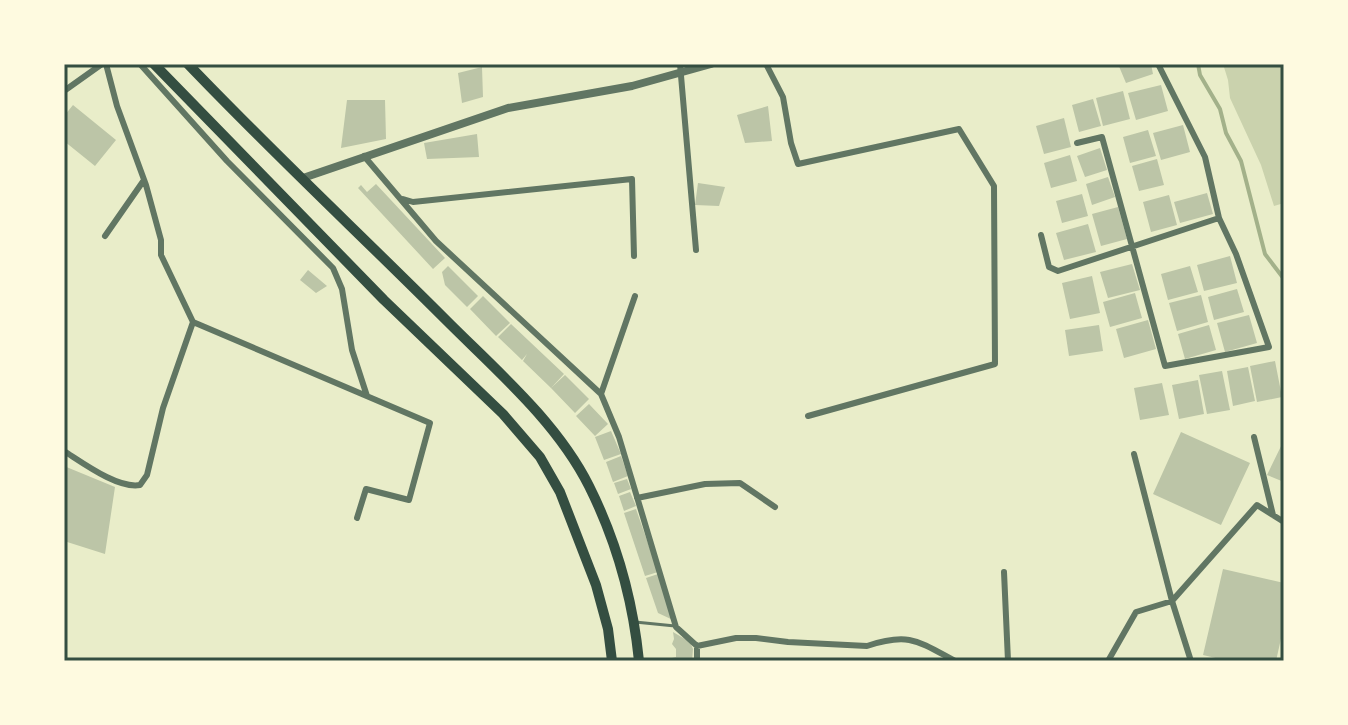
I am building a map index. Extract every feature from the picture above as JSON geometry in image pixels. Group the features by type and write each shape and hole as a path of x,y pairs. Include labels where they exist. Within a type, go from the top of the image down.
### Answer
{"main road":[{"path":"154,64 384,300 503,414 540,457 565,504 596,585 608,629 612,661"},
{"path":"188,64 503,376 565,446 589,486 609,535 635,622 639,661"}],"street":[{"path":"64,91 104,64 144,180 161,240 161,255 193,322 431,425 409,500 366,489 357,518"},
{"path":"140,64 227,161 333,268 342,289 352,350 367,396"},
{"path":"303,178 508,108 632,86 681,68 711,64"},
{"path":"766,64 783,97 798,164 959,129 994,186 995,364 808,416"},
{"path":"1077,143 1102,137 1165,366 1269,347 1236,254 1219,218 1205,157 1158,64"},
{"path":"681,68 696,250"},
{"path":"364,156 447,252 601,394 619,437 676,627 697,646 697,661"},
{"path":"400,198 413,202 632,179 634,256"},
{"path":"105,236 144,180"},
{"path":"1041,235 1049,267 1053,270 1219,218"},
{"path":"601,394 635,296"},
{"path":"64,451 103,475 132,487 140,485 147,475 163,408 193,322"},
{"path":"1254,437 1273,515"},
{"path":"1134,454 1190,658"},
{"path":"637,498 705,484 740,483 775,507"},
{"path":"1108,661 1136,612 1172,601 1257,505 1284,522"},
{"path":"1004,572 1008,661"},
{"path":"697,646 736,638 867,646 904,638 915,639 955,661"}],"lane":[{"path":"635,622 676,627"}],"green space":[{"path":"1223,64 1284,64 1284,203 1274,206 1261,165 1230,98"}],"building":[{"path":"1118,64 1151,64 1153,74 1126,83"},
{"path":"482,67 483,97 462,103 458,73"},
{"path":"1161,85 1168,111 1136,120 1128,93"},
{"path":"1123,91 1130,119 1103,126 1096,98"},
{"path":"1093,99 1101,126 1079,132 1072,105"},
{"path":"347,100 385,100 386,139 341,148"},
{"path":"73,105 116,140 95,166 64,141 64,116"},
{"path":"768,106 772,141 745,143 737,115"},
{"path":"1064,118 1071,147 1044,154 1036,126"},
{"path":"1183,125 1190,152 1161,160 1153,133"},
{"path":"1148,130 1156,156 1130,163 1123,137"},
{"path":"477,134 479,157 427,159 424,143"},
{"path":"1100,148 1107,170 1085,177 1077,156"},
{"path":"1070,155 1077,181 1051,188 1044,163"},
{"path":"1157,159 1164,185 1139,191 1132,166"},
{"path":"1108,177 1115,197 1092,205 1086,184"},
{"path":"698,183 725,187 719,206 695,205"},
{"path":"376,184 445,258 433,269 358,188 361,185 367,192"},
{"path":"1207,193 1213,214 1180,223 1174,202"},
{"path":"1082,194 1088,216 1062,223 1056,201"},
{"path":"1169,195 1177,225 1151,232 1143,202"},
{"path":"1118,207 1127,239 1101,246 1092,214"},
{"path":"1088,224 1096,252 1064,260 1056,233"},
{"path":"1230,256 1237,283 1204,291 1197,265"},
{"path":"1132,264 1140,290 1108,298 1100,272"},
{"path":"448,266 478,296 467,307 445,285 442,272"},
{"path":"1190,266 1198,292 1168,300 1161,274"},
{"path":"308,270 327,286 316,293 300,280"},
{"path":"1092,276 1100,313 1070,319 1062,283"},
{"path":"1237,289 1244,312 1214,320 1208,297"},
{"path":"1135,293 1142,318 1110,327 1103,302"},
{"path":"1201,295 1208,322 1177,331 1169,303"},
{"path":"483,296 510,323 496,336 470,309"},
{"path":"1249,315 1257,343 1225,352 1217,323"},
{"path":"1148,320 1156,349 1124,358 1116,329"},
{"path":"511,324 564,374 551,388 523,361 527,354 522,360 498,337"},
{"path":"1099,325 1103,351 1069,356 1065,330"},
{"path":"1209,325 1216,350 1185,359 1178,334"},
{"path":"1275,361 1282,397 1257,402 1250,366"},
{"path":"1248,367 1255,401 1233,406 1227,371"},
{"path":"1222,371 1230,410 1207,414 1199,375"},
{"path":"565,375 589,399 575,413 551,388"},
{"path":"1198,380 1204,414 1179,419 1172,385"},
{"path":"1162,383 1169,415 1140,420 1134,388"},
{"path":"589,404 608,424 595,436 576,416"},
{"path":"611,431 621,454 604,460 595,437"},
{"path":"1181,432 1250,463 1221,525 1153,494"},
{"path":"1284,440 1284,482 1267,475"},
{"path":"621,456 628,476 613,482 606,462"},
{"path":"64,466 115,487 105,554 64,541"},
{"path":"627,479 631,489 618,494 614,483"},
{"path":"630,492 636,506 624,511 619,496"},
{"path":"636,509 658,572 645,576 624,513"},
{"path":"1223,569 1284,583 1284,625 1276,661 1228,661 1203,655"},
{"path":"658,574 673,620 658,613 646,578"},
{"path":"673,632 690,642 692,661 672,661 676,657 672,644"}],"waterway":[{"path":"1198,64 1200,75 1220,109 1226,133 1241,161 1265,254 1284,279"}]}
